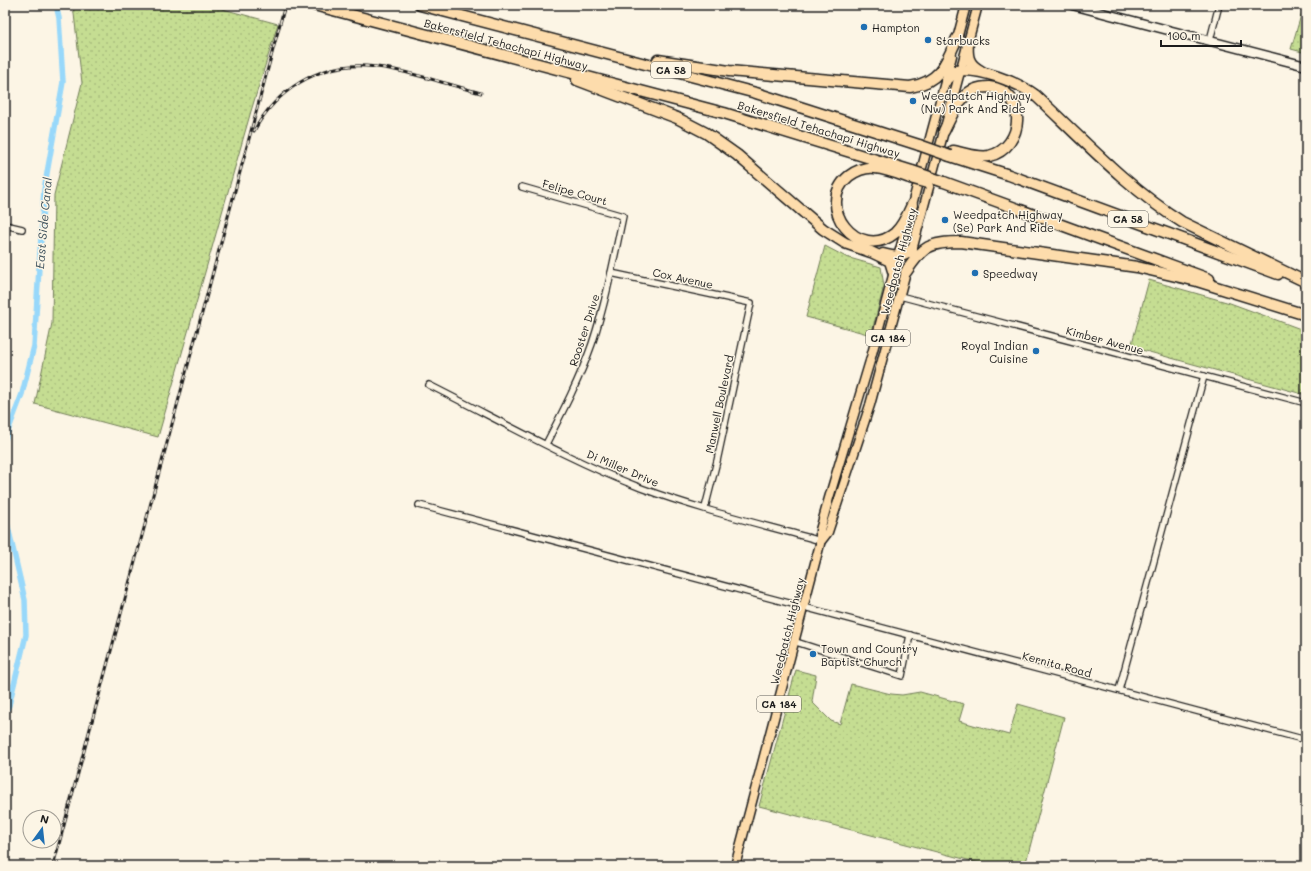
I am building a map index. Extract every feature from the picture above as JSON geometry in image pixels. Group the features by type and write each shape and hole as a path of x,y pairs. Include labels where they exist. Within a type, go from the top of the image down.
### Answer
{"highway":[{"name":"Bakersfield Tehachapi Highway","path":"314,5 731,115 1003,203 1306,314"},
{"name":"Bakersfield Tehachapi Highway","path":"420,5 756,93 919,146 950,153"},
{"path":"508,28 695,67 910,87 923,85 940,72 957,38"},
{"path":"968,41 967,58 969,62 988,74"},
{"path":"556,69 579,82 677,118 706,133 737,155 823,229 845,243 871,252 890,261 894,274"},
{"path":"946,81 953,73 960,70 988,74 1011,82 1035,95 1133,185 1165,212 1182,222 1306,283"},
{"path":"944,131 961,101 968,93 976,89 986,87 1004,91 1009,96 1016,108 1018,116 1016,130 1010,142 1000,151 988,156 950,153"},
{"name":"CA 58","path":"950,153 1306,283"},
{"path":"911,174 874,168 860,170 848,178 840,188 836,209 841,222 850,234 862,240 877,241 884,240 895,233 912,205"},
{"path":"906,272 918,255 929,246 940,242 961,242 1137,267 1197,281 1306,314"},
{"path":"871,252 898,257 905,256 912,249"}],"main road":[{"name":"Weedpatch Highway","path":"735,866 796,642 821,541 820,530 894,274 966,5"},
{"name":"Weedpatch Highway","path":"821,541 828,532 855,452 900,296 978,5"},
{"path":"1072,5 1306,66"}],"street":[{"path":"1210,40 1219,5"},
{"name":"Felipe Court","path":"522,187 623,216"},
{"name":"Rooster Drive","path":"546,444 573,391 591,345 611,273 623,216"},
{"path":"5,225 22,230"},
{"name":"Cox Avenue","path":"611,273 751,303"},
{"name":"Kimber Avenue","path":"900,296 1306,403"},
{"name":"Manwell Boulevard","path":"705,508 717,461 751,303"},
{"path":"1119,690 1204,376"},
{"name":"Di Miller Drive","path":"429,385 617,478 667,497 821,541"},
{"name":"Kernita Road","path":"419,505 1306,740"},
{"path":"796,642 902,676 910,635"}],"green space":[{"path":"73,5 208,5 278,24 251,111 158,437 35,404 52,323 54,195 82,83"},
{"path":"1304,5 1306,5 1306,53 1291,49"},
{"path":"825,246 846,257 881,267 884,286 871,335 806,317"},
{"path":"1149,280 1230,303 1306,331 1306,395 1131,347"},
{"path":"796,670 816,675 812,702 831,721 840,724 851,684 891,694 902,695 920,692 964,704 959,721 1009,735 1018,704 1064,717 1025,866 991,866 759,806"}],"waterway":[{"name":"East Side Canal","path":"5,439 22,394 34,346 44,190 63,82 59,18 56,5"},
{"name":"East Side Canal","path":"5,514 25,600 26,635 9,705 5,713"}],"railway":[{"path":"53,866 285,5"},
{"path":"254,131 263,116 274,103 301,82 316,74 349,66 380,67 424,77 481,93"}],"place":[{"name":"Hampton","path":"864,27"},
{"name":"Starbucks","path":"928,40"},
{"name":"Weedpatch Highway (Nw) Park And Ride","path":"913,101"},
{"name":"Weedpatch Highway (Se) Park And Ride","path":"945,220"},
{"name":"Speedway","path":"975,273"},
{"name":"Royal Indian Cuisine","path":"1036,351"},
{"name":"Town and Country Baptist Church","path":"813,654"}]}
